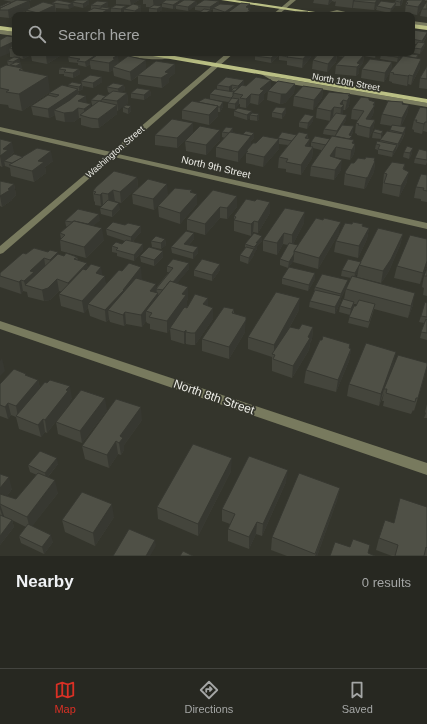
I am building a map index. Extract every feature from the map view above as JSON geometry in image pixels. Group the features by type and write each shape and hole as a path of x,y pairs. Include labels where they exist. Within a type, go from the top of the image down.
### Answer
{"main road":[{"path":"224,0 310,12"},
{"path":"415,26 427,28"},
{"path":"0,28 12,30"},
{"name":"North 10th Street","path":"164,56 427,101"}],"street":[{"path":"241,0 248,3"},
{"path":"278,12 293,0"},
{"path":"415,23 427,25"},
{"path":"0,32 12,34"},
{"name":"North 10th Street","path":"142,56 155,58 169,57"},
{"name":"Washington Street","path":"0,251 228,56"},
{"name":"North 10th Street","path":"263,73 273,79 427,105"},
{"name":"North 9th Street","path":"0,129 427,226"},
{"name":"North 8th Street","path":"0,325 427,469"}],"building":[{"path":"17,0 29,1 8,10 0,10 0,8"},
{"path":"57,0 73,3 68,5 52,3"},
{"path":"76,0 89,0 83,4 72,2"},
{"path":"166,0 181,0 173,5 162,3"},
{"path":"184,0 196,1 188,7 176,5"},
{"path":"204,0 219,1 210,7 195,6"},
{"path":"377,0 375,3 354,1"},
{"path":"408,0 423,0 418,7 406,5"},
{"path":"97,1 108,2 101,6 91,5"},
{"path":"381,1 396,3 391,9 377,6"},
{"path":"427,1 427,9 422,9"},
{"path":"9,2 11,3 0,8 0,6"},
{"path":"43,2 55,5 40,12 26,10"},
{"path":"241,3 250,4 246,7 251,8 248,9 250,10 248,12 228,12"},
{"path":"133,4 141,7 135,11 124,9"},
{"path":"220,4 235,5 225,12 213,8"},
{"path":"116,5 126,6 121,9 111,8"},
{"path":"154,5 162,6 157,9 149,8"},
{"path":"102,7 110,8 107,10 98,9"},
{"path":"94,8 107,10 103,12 87,12"},
{"path":"204,9 211,10 208,12 200,12"},
{"path":"415,30 427,32 422,41 415,40"},
{"path":"7,36 12,37 12,42 0,48 0,40"},
{"path":"418,42 425,43 421,49 415,48"},
{"path":"418,55 416,58 404,56"},
{"path":"94,56 85,62 77,61 80,59 68,57"},
{"path":"96,56 116,56 113,58 115,59 109,63 90,60"},
{"path":"128,56 146,60 130,72 113,67"},
{"path":"255,56 273,56 271,58"},
{"path":"288,56 306,56 303,59 287,57"},
{"path":"316,56 335,56 328,64 313,60"},
{"path":"344,56 363,56 357,63 360,64 357,67 336,65"},
{"path":"403,56 421,59 413,76 393,74 394,73 390,72"},
{"path":"14,57 20,58 13,62 7,61"},
{"path":"370,59 392,62 385,73 362,69"},
{"path":"156,61 175,64 165,72 169,73 161,78 138,75"},
{"path":"16,62 21,63 16,66 10,65"},
{"path":"6,65 22,68 19,70 48,76 19,94 6,92 9,90 0,88 0,68"},
{"path":"427,66 427,79 420,78"},
{"path":"62,67 79,69 73,73 64,72 66,70 59,69"},
{"path":"90,75 102,77 93,83 81,81"},
{"path":"226,77 244,80 238,86 232,85 229,87 217,85"},
{"path":"256,77 271,80 260,89 264,90 259,95 251,94 246,99 240,98 243,95 233,93 242,85 246,86"},
{"path":"278,81 295,84 286,94 268,91"},
{"path":"72,82 82,84 79,87 68,85"},
{"path":"113,83 124,85 118,89 107,87"},
{"path":"62,85 78,89 48,109 31,106 48,95 56,97 59,95 49,93"},
{"path":"303,86 323,89 314,100 294,96"},
{"path":"137,88 150,90 144,95 131,93"},
{"path":"234,88 238,88 235,91 231,91"},
{"path":"215,89 234,92 233,96 231,98 210,94"},
{"path":"113,91 127,93 117,101 102,99"},
{"path":"329,92 350,94 348,96 350,96 347,101 343,100 340,104 344,105 341,108 334,107 331,111 317,108"},
{"path":"77,94 86,96 78,101 91,104 84,109 78,108 73,112 64,113 54,110 70,100"},
{"path":"98,94 106,96 100,101 91,100"},
{"path":"361,97 369,98 369,100 375,102 373,105 375,105 366,119 375,120 370,128 358,125 359,124 356,123 364,111 352,109"},
{"path":"205,98 223,102 220,107 218,107 198,102"},
{"path":"232,98 239,99 235,104 228,103"},
{"path":"99,101 117,105 98,119 80,115"},
{"path":"192,101 218,106 209,115 182,110"},
{"path":"388,101 403,102 402,104 409,105 402,118 382,114"},
{"path":"126,105 131,106 128,109 123,107"},
{"path":"276,107 286,108 282,114 272,112"},
{"path":"420,107 427,108 427,122 424,124 414,120"},
{"path":"238,108 252,111 247,115 234,111"},
{"path":"252,113 259,114 257,116 250,115"},
{"path":"336,113 347,115 337,131 324,129"},
{"path":"305,114 314,116 308,123 299,122"},
{"path":"172,119 193,123 177,138 155,135"},
{"path":"342,125 354,126 349,135 352,136 349,139 335,136"},
{"path":"392,125 406,127 403,133 390,130"},
{"path":"200,126 220,130 206,145 185,141"},
{"path":"226,127 233,128 229,133 222,132"},
{"path":"375,129 383,131 381,134 373,132"},
{"path":"246,131 254,133 251,136 243,134"},
{"path":"387,131 403,134 398,144 380,140"},
{"path":"230,132 251,136 238,152 216,147"},
{"path":"282,132 297,135 292,141 278,138"},
{"path":"299,132 308,134 305,138 310,139 305,146 313,147 301,165 286,162 288,159 279,157"},
{"path":"263,136 279,139 264,157 246,153 253,143 256,143"},
{"path":"315,136 330,139 326,145 311,142"},
{"path":"332,136 354,140 352,143 355,144 352,150 336,147 330,156 342,160 335,170 311,166"},
{"path":"0,139 12,142 3,149 8,150 0,156"},
{"path":"377,141 397,145 393,152 378,149 380,145 376,144"},
{"path":"407,146 413,148 410,153 404,152"},
{"path":"37,148 51,151 38,161 44,162 32,171 9,165"},
{"path":"419,149 427,151 427,160 415,158"},
{"path":"14,154 23,157 12,163 4,161"},
{"path":"366,157 375,158 368,177 366,178 346,174 345,172 351,163 354,163 358,158 365,159"},
{"path":"392,162 405,164 403,169 409,172 401,186 384,183 387,174 384,173"},
{"path":"114,171 137,177 120,192 113,190 108,194 94,194 96,192 93,191 96,187"},
{"path":"421,174 427,175 427,191 423,190 424,188 416,187"},
{"path":"148,179 167,184 153,199 132,194"},
{"path":"0,181 14,184 8,189 10,190 0,196"},
{"path":"175,188 192,190 190,192 197,194 180,213 158,206"},
{"path":"213,190 237,196 227,208 220,207 205,224 187,219"},
{"path":"246,199 255,201 257,199 270,202 258,222 254,221 251,224 234,220 236,217 234,216"},
{"path":"108,200 119,203 112,211 100,208"},
{"path":"285,208 305,212 292,235 284,233 277,243 263,240"},
{"path":"78,209 99,214 88,224 65,221"},
{"path":"316,218 323,220 324,218 341,222 319,258 294,251"},
{"path":"74,221 102,228 84,247 60,240 65,235 60,233"},
{"path":"113,222 125,225 128,223 141,226 131,237 106,229"},
{"path":"353,222 363,224 362,226 369,228 359,246 336,241 345,223 352,224"},
{"path":"378,228 403,234 391,259 383,271 359,265"},
{"path":"186,231 194,233 184,244 198,247 193,253 171,247"},
{"path":"254,233 262,236 256,243 258,243 254,247 245,244"},
{"path":"410,235 427,239 427,261 423,273 397,266"},
{"path":"156,236 165,239 161,243 151,241"},
{"path":"126,240 143,244 134,255 116,250 118,248 112,246 116,242 122,244"},
{"path":"289,243 298,245 289,262 280,259"},
{"path":"149,247 163,251 154,260 140,256"},
{"path":"246,247 254,249 249,258 240,255"},
{"path":"34,248 48,252 50,250 58,252 50,260 44,258 30,271 34,272 24,281 21,280 19,282 0,276 0,273 23,253 26,254"},
{"path":"66,253 77,257 74,259 87,263 68,283 57,279 48,288 42,290 25,285 58,254 64,256"},
{"path":"173,259 189,263 173,282 170,281 163,290 156,289 173,268 167,266"},
{"path":"202,259 220,264 212,275 194,270"},
{"path":"348,259 361,262 355,273 342,270"},
{"path":"129,263 141,267 124,290 105,310 88,304 119,270 122,271"},
{"path":"91,264 101,267 96,273 105,276 82,301 59,294 83,269 86,270"},
{"path":"289,267 315,273 309,285 282,278"},
{"path":"427,268 427,276 424,276"},
{"path":"322,274 348,280 341,294 315,287"},
{"path":"352,276 415,293 411,306 346,289"},
{"path":"136,278 156,284 150,291 158,293 141,315 125,312 123,315 108,310"},
{"path":"170,281 188,287 182,294 186,295 167,321 149,317 152,313 146,311"},
{"path":"315,290 341,296 335,307 310,301"},
{"path":"276,292 300,298 274,345 248,337"},
{"path":"195,294 208,298 203,304 213,308 195,333 170,328 183,309 185,307 187,308"},
{"path":"343,299 354,302 351,309 340,306"},
{"path":"359,300 375,304 369,322 349,317 354,306 356,306"},
{"path":"425,302 427,303 427,317 421,316"},
{"path":"224,307 234,309 232,313 246,317 246,320 229,347 202,339"},
{"path":"426,319 427,320 427,333 421,332"},
{"path":"302,324 313,327 308,337 310,338 293,366 273,359 275,355 272,354 290,327 299,329"},
{"path":"323,336 350,344 349,348 351,349 338,380 306,370"},
{"path":"366,343 396,352 381,394 349,384"},
{"path":"398,355 427,363 418,398 416,398 415,402 386,393 387,389 384,389"},
{"path":"14,369 38,380 16,406 8,403 5,407 0,405 0,384"},
{"path":"50,380 70,386 66,390 68,391 45,420 43,419 38,425 16,416 45,382 47,383"},
{"path":"81,390 105,398 80,431 56,422"},
{"path":"116,399 141,407 120,436 123,438 119,443 116,441 107,455 82,446"},
{"path":"193,444 232,458 198,524 157,507"},
{"path":"40,451 57,458 45,473 28,465"},
{"path":"249,456 288,470 263,524 257,522 249,537 228,529 235,514 222,509"},
{"path":"38,473 55,480 27,517 0,504 0,494 16,499"},
{"path":"299,473 340,488 315,554 272,537"},
{"path":"0,474 9,477 0,488"},
{"path":"82,492 112,504 93,533 62,520"},
{"path":"400,498 427,507 427,548 426,547 424,556 395,556 398,545 379,538 385,520 394,523"},
{"path":"0,515 12,520 0,536"},
{"path":"28,524 51,535 42,547 19,536"},
{"path":"129,529 155,540 146,556 113,556"},
{"path":"353,539 370,545 368,553 375,556 330,556 335,542 350,547"},
{"path":"183,551 193,556 180,556"}]}
